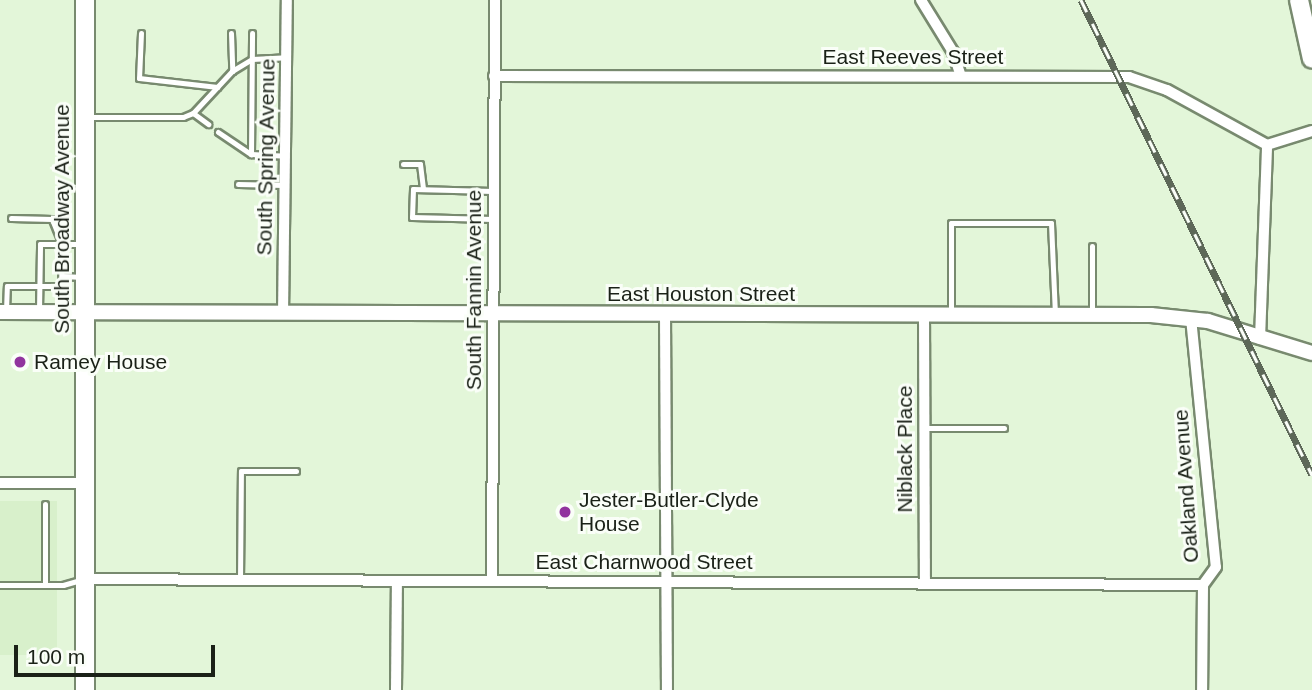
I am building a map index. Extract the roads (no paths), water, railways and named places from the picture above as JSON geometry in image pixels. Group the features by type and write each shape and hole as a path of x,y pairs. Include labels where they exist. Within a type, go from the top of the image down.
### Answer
{"main road":[{"name":"South Broadway Avenue","path":"85,0 85,690"},
{"path":"1299,0 1312,59"}],"street":[{"name":"South Spring Avenue","path":"283,314 286,0"},
{"name":"South Fannin Avenue","path":"492,581 495,0"},
{"path":"921,0 953,52 961,76"},
{"name":"East Reeves Street","path":"494,76 961,76 1140,79 1267,145"},
{"path":"1260,339 1267,145 1312,131"},
{"name":"East Houston Street","path":"3,312 1092,315 1191,318 1312,353"},
{"path":"665,315 667,690"},
{"name":"Niblack Place","path":"924,315 925,583"},
{"name":"Oakland Avenue","path":"1191,318 1216,567 1203,585 1202,690"},
{"path":"0,483 83,483"},
{"name":"East Charnwood Street","path":"85,579 1203,585"},
{"path":"396,690 397,581"}],"lane":[{"path":"141,33 139,78 217,87"},
{"path":"231,33 232,71"},
{"path":"251,154 252,33"},
{"path":"193,113 232,71 252,59 286,57"},
{"path":"85,117 193,113 208,124"},
{"path":"218,132 251,154 285,156"},
{"path":"403,164 420,164 423,189"},
{"path":"238,184 284,185"},
{"path":"494,191 413,189 412,217 494,219"},
{"path":"3,312 7,286 61,286 62,276 59,261 62,244 52,219 12,218"},
{"path":"950,315 951,223 1051,223 1055,315"},
{"path":"39,312 40,244 85,244"},
{"path":"1092,246 1092,315"},
{"path":"62,276 85,276"},
{"path":"924,428 1004,428"},
{"path":"240,580 241,471 296,471"},
{"path":"45,504 45,585"},
{"path":"0,585 45,585 85,579"}],"railway":[{"path":"1081,0 1312,475"}],"place":[{"name":"Ramey House","path":"20,362"},
{"name":"Jester-Butler-Clyde House","path":"565,512"}]}
